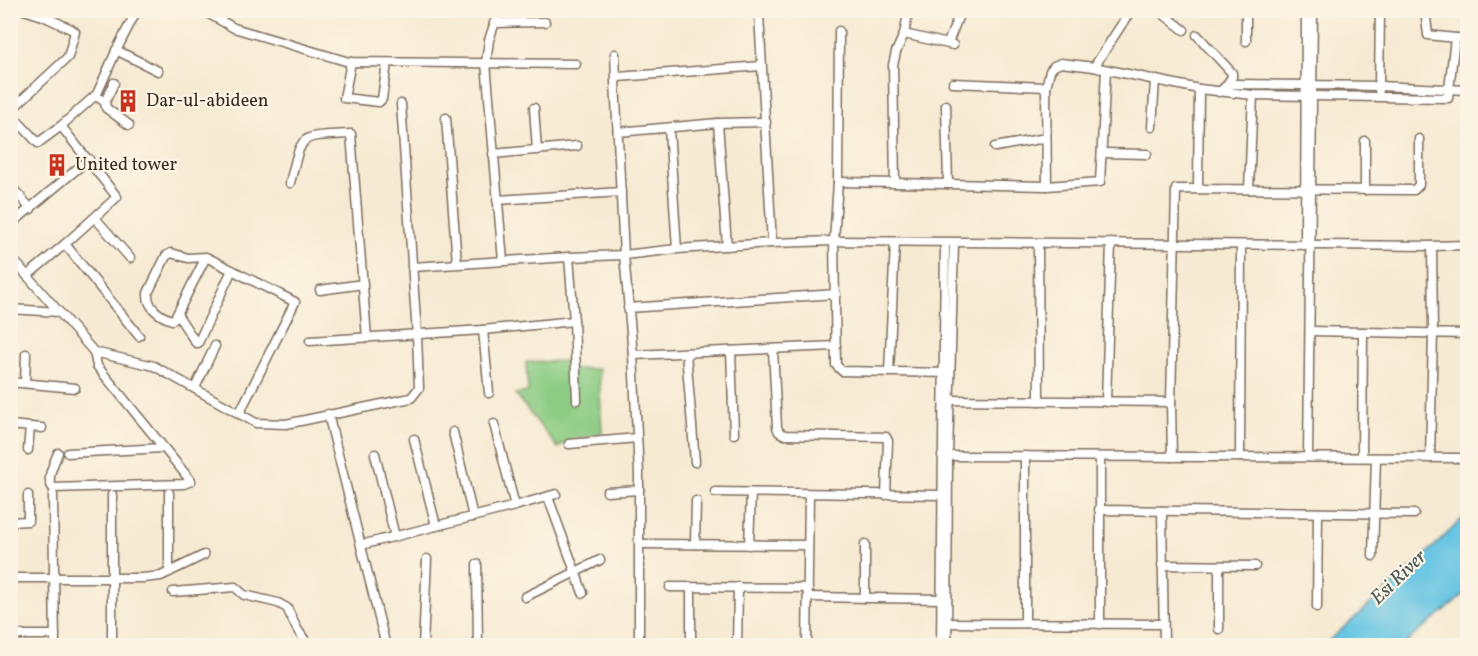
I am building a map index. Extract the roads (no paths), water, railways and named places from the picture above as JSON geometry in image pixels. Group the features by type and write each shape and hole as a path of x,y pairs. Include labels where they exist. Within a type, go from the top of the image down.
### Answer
{"street":[{"path":"24,10 44,13 75,32 68,57 10,112 38,143 96,96 137,10"},
{"path":"202,10 234,28 357,65 576,64"},
{"path":"499,10 489,40 486,63 503,261"},
{"path":"895,183 893,65 904,34 909,10"},
{"path":"904,34 950,44 961,10"},
{"path":"1094,67 1131,10"},
{"path":"1158,10 1184,30"},
{"path":"1246,10 1246,41"},
{"path":"1306,10 1310,91"},
{"path":"1308,457 1310,331 1308,245 1313,10"},
{"path":"1379,97 1380,10"},
{"path":"1425,10 1428,36 1467,38"},
{"path":"759,15 772,243"},
{"path":"494,23 544,22"},
{"path":"839,31 838,182 834,241 836,365 842,370 947,373"},
{"path":"1197,36 1232,74 1222,89"},
{"path":"1222,89 1234,84 1379,97 1448,98 1455,38"},
{"path":"116,50 158,71"},
{"path":"615,54 624,255 633,356 637,438 640,544 639,645"},
{"path":"1047,186 1046,87 1050,71 1061,63 1094,67 1199,89 1222,89 1253,95 1379,86 1467,90"},
{"path":"357,65 344,98 379,102 382,99 381,65"},
{"path":"616,78 761,66"},
{"path":"838,182 1047,186 1100,182 1106,70"},
{"path":"1152,127 1155,80"},
{"path":"114,83 105,102 106,108 129,125"},
{"path":"953,83 1046,87"},
{"path":"1198,188 1199,89"},
{"path":"1249,189 1253,95"},
{"path":"96,96 105,102"},
{"path":"94,352 154,366 256,423 286,424 411,398 416,394 419,388 417,335 401,104"},
{"path":"946,105 948,184"},
{"path":"534,108 537,150"},
{"path":"446,118 457,263"},
{"path":"618,132 718,123 766,122"},
{"path":"718,123 728,246"},
{"path":"27,276 117,197 61,126"},
{"path":"669,129 677,249"},
{"path":"290,183 303,140 309,136 351,134 367,338"},
{"path":"995,147 1047,138"},
{"path":"1172,457 1174,191 1178,187 1414,190 1419,184 1419,140"},
{"path":"1365,141 1365,190"},
{"path":"493,154 577,146"},
{"path":"1102,153 1147,154"},
{"path":"10,225 89,159"},
{"path":"10,185 31,209"},
{"path":"497,200 621,192"},
{"path":"95,218 130,258"},
{"path":"412,267 569,256 624,255 772,243 834,241 1466,245"},
{"path":"889,372 895,242"},
{"path":"941,645 944,622 950,243"},
{"path":"1038,243 1039,401"},
{"path":"1106,402 1111,243"},
{"path":"65,244 139,336"},
{"path":"1239,457 1241,245"},
{"path":"1430,458 1433,333 1432,246"},
{"path":"206,257 172,320 168,320 151,307 147,299 148,293 166,256 171,253 189,258 206,257 295,302 239,414"},
{"path":"10,256 94,352 97,366 191,481 189,483 53,488 50,484 50,473 63,453 163,448"},
{"path":"569,256 577,400"},
{"path":"177,314 198,343 232,270"},
{"path":"321,290 363,284"},
{"path":"628,308 836,294"},
{"path":"10,309 59,312"},
{"path":"310,341 483,330 574,321"},
{"path":"483,330 489,393"},
{"path":"1310,331 1467,334"},
{"path":"1362,458 1363,332"},
{"path":"195,388 215,346"},
{"path":"633,356 836,346"},
{"path":"773,349 779,432 785,435 886,437 888,441 886,495"},
{"path":"731,351 734,434"},
{"path":"686,353 695,462"},
{"path":"25,383 26,354"},
{"path":"10,382 75,388"},
{"path":"946,400 1171,402"},
{"path":"328,414 386,645"},
{"path":"494,424 515,506"},
{"path":"10,425 42,428"},
{"path":"28,450 30,427"},
{"path":"453,432 473,516"},
{"path":"570,444 637,438"},
{"path":"414,439 436,526"},
{"path":"375,454 395,537"},
{"path":"945,456 1467,458"},
{"path":"945,456 942,495 941,599 947,645"},
{"path":"1025,456 1025,623"},
{"path":"1100,456 1100,624"},
{"path":"1373,556 1376,458"},
{"path":"607,492 639,490"},
{"path":"715,492 942,495"},
{"path":"169,493 169,572"},
{"path":"749,545 751,493"},
{"path":"807,645 809,494"},
{"path":"10,522 28,521 28,495"},
{"path":"53,495 55,645"},
{"path":"111,495 112,645"},
{"path":"361,545 552,496 584,593"},
{"path":"695,544 696,501"},
{"path":"1099,510 1414,514"},
{"path":"1162,511 1164,645"},
{"path":"1317,607 1318,513"},
{"path":"640,544 808,545"},
{"path":"865,544 865,598"},
{"path":"10,578 54,580 161,576 204,555"},
{"path":"423,645 427,559"},
{"path":"525,597 600,560"},
{"path":"477,564 478,645"},
{"path":"1162,565 1255,566"},
{"path":"1219,628 1220,566"},
{"path":"173,592 235,587 244,596 278,603 287,608 297,629 309,645"},
{"path":"670,587 738,587 865,598 941,599"},
{"path":"691,587 692,645"},
{"path":"737,645 738,587"},
{"path":"944,622 1163,624"},
{"path":"10,635 55,635"}],"water":[{"path":"1467,514 1467,592 1403,645 1324,645 1420,560"}],"place":[{"name":"Dar-ul-abideen","path":"128,101"},
{"name":"United tower","path":"57,165"}],"water label":[{"name":"Esi River","path":"1399,578"}]}
